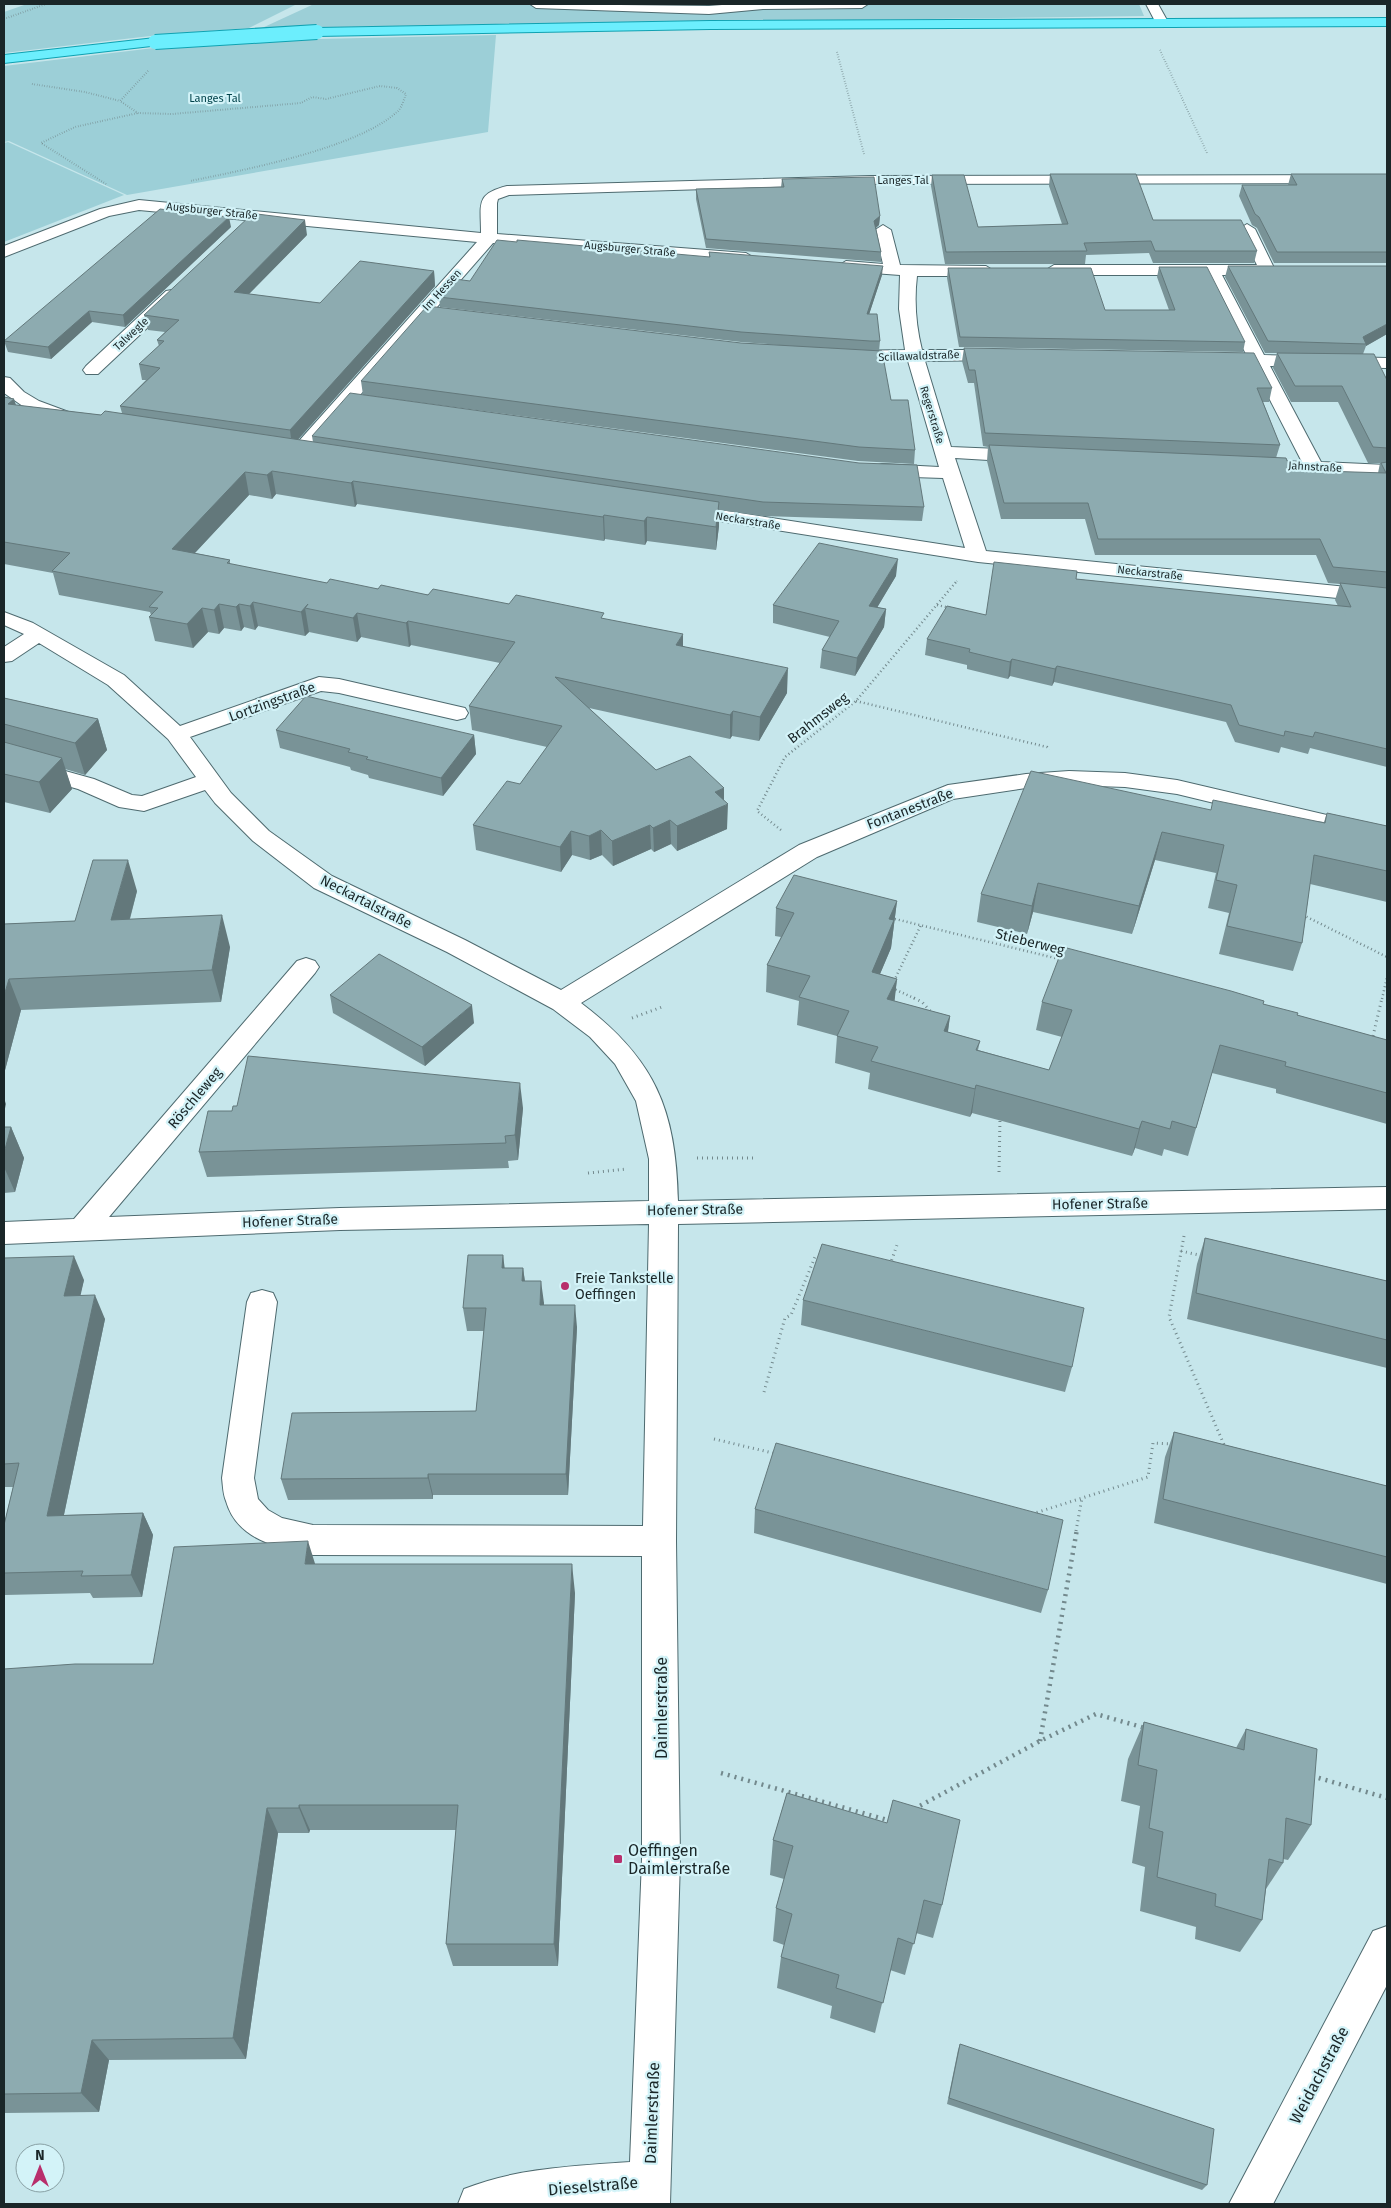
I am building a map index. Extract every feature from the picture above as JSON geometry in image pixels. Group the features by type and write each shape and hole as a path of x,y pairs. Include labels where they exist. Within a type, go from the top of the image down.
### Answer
{"main road":[{"path":"4,59 155,42 317,32 720,25 1387,22"}],"street":[{"path":"536,4 635,9 709,10 763,5 862,4"},
{"path":"1152,4 1162,22"},
{"name":"Langes Tal","path":"489,238 489,203 492,196 507,192 871,180 1387,179"},
{"name":"Augsburger Straße","path":"4,252 106,212 139,205 489,238 765,260"},
{"path":"242,229 257,215"},
{"path":"883,230 901,270"},
{"path":"1247,230 1267,270"},
{"name":"Im Hessen","path":"297,455 489,238"},
{"path":"834,265 901,270 1006,270"},
{"name":"Regerstraße","path":"901,270 915,356 944,452 948,472 978,556"},
{"path":"1036,270 1285,270"},
{"path":"1211,270 1314,467"},
{"name":"Talwegle","path":"92,370 185,283"},
{"path":"423,311 442,313"},
{"name":"Scillawaldstraße","path":"830,355 869,358 1019,355"},
{"path":"1204,357 1296,362 1387,363"},
{"path":"4,382 34,407 81,422"},
{"path":"345,400 365,402"},
{"path":"277,452 316,458"},
{"path":"944,452 1040,456"},
{"name":"Jahnstraße","path":"1235,464 1387,471"},
{"path":"867,469 948,472"},
{"name":"Neckarstraße","path":"665,508 978,556 1387,596"},
{"name":"Neckartalstraße","path":"4,618 39,634 116,680 176,734 223,798 261,836 322,882 456,946 562,1002 599,1030 624,1057 650,1100 663,1159 664,1211"},
{"path":"4,656 39,634"},
{"name":"Lortzingstraße","path":"176,734 222,720 318,684 339,686 457,713"},
{"path":"4,762 86,784 127,802 144,804 209,780"},
{"name":"Fontanestraße","path":"562,1002 808,851 948,792 1026,781 1069,778 1126,780 1177,787 1387,837"},
{"name":"Röschleweg","path":"83,1228 306,967"},
{"name":"Hofener Straße","path":"4,1233 83,1228 340,1219 664,1211 1387,1198"},
{"name":"Daimlerstraße","path":"649,2193 662,1859 659,1541 664,1211"},
{"path":"262,1302 238,1478 243,1505 260,1524 279,1534 313,1540 659,1541"},
{"name":"Weidachstraße","path":"1250,2204 1387,1945"},
{"name":"Dieselstraße","path":"479,2204 554,2188 649,2193"}],"path":[{"path":"4,19 46,4"},
{"path":"1158,45 1219,179"},
{"path":"846,52 836,52 871,180"},
{"path":"120,101 136,81 151,68"},
{"path":"32,84 85,92 120,101 138,113"},
{"path":"139,205 41,144 75,127 138,113 235,110 302,103 312,97 326,99 380,86 397,88 406,94 404,103 391,116 359,136 262,165 183,183"},
{"name":"Brahmsweg","path":"808,851 756,811 785,757 856,701 943,598"},
{"path":"937,605 957,609"},
{"path":"856,701 1047,747 1069,778"},
{"path":"1296,911 1387,956"},
{"name":"Stieberweg","path":"884,916 1065,960"},
{"path":"921,925 891,987 922,1002 939,1020"},
{"path":"1373,1036 1387,977"},
{"path":"1363,1033 1380,1039"},
{"path":"998,1206 1000,1110"},
{"path":"1190,1202 1169,1317 1226,1452"},
{"path":"1181,1251 1209,1258"},
{"path":"764,1392 785,1318 791,1315 815,1257 824,1259"},
{"path":"714,1439 780,1455"},
{"path":"1026,1517 1148,1477 1153,1444 1179,1444"},
{"path":"1214,1444 1223,1444"},
{"path":"1040,1741 1082,1498"},
{"path":"910,1812 1040,1741 1096,1714 1153,1730"},
{"path":"721,1773 893,1821"},
{"path":"1303,1773 1387,1798"}],"green space":[{"path":"27,4 297,4 249,28 159,35 4,53 4,12"},
{"path":"314,4 1139,4 1144,16 262,28"},
{"path":"496,35 488,132 127,195 9,141 4,142 4,66 162,47 317,39"},
{"path":"8,142 124,195 4,242 4,143"}],"building":[{"path":"1050,174 1136,174 1153,220 1241,220 1257,251 1155,251 1151,241 1084,243 1087,251 946,252 932,175 964,175 978,227 1068,224"},
{"path":"1291,174 1387,174 1387,252 1277,252 1259,217 1255,214 1242,185 1297,185"},
{"path":"874,177 880,216 874,221 881,252 706,239 696,189 784,187 782,179"},
{"path":"160,209 229,217 123,315 89,311 48,347 4,341"},
{"path":"257,214 305,220 234,292 320,303 360,261 434,271 290,430 120,406 160,368 139,364 164,341 157,340 179,320 144,315 250,216"},
{"path":"497,240 517,242 517,240 710,257 709,252 883,266 867,314 877,314 880,341 741,332 439,297 455,279 470,281"},
{"path":"1228,266 1387,266 1387,324 1363,337 1366,344 1268,341"},
{"path":"1159,267 1207,267 1245,342 960,337 948,268 1091,268 1105,310 1175,310"},
{"path":"427,306 741,343 882,351 891,400 908,400 915,450 859,447 361,381"},
{"path":"964,348 1254,353 1272,388 1257,388 1280,445 985,433 975,370 969,370"},
{"path":"1277,353 1374,354 1387,380 1387,448 1373,447 1342,386 1295,386"},
{"path":"350,393 859,463 917,465 924,507 763,502 312,436"},
{"path":"4,397 14,399 8,404 101,415 105,411 719,502 716,527 647,517 644,521 604,515 603,517 272,471 267,475 245,472 172,549 230,560 227,563 327,583 330,579 378,589 381,585 428,595 433,589 509,604 516,595 604,613 601,618 683,634 676,645 788,668 760,717 733,711 730,715 555,677 656,770 690,756 724,788 715,792 728,804 677,826 670,820 653,828 650,825 612,841 601,830 589,836 571,831 560,847 473,825 507,781 520,784 562,726 469,706 515,642 357,613 353,618 305,608 308,604 301,612 253,602 250,606 239,604 236,607 219,604 214,610 202,608 187,624 149,617 158,608 149,607 163,592 52,571 70,553 4,542"},
{"path":"989,445 1286,458 1291,470 1386,473 1381,463 1387,462 1387,572 1333,567 1320,539 1098,539 1088,503 1004,503"},
{"path":"819,543 898,559 869,606 886,609 857,658 822,650 839,621 773,605"},
{"path":"994,562 1077,571 1076,579 1351,607 1340,583 1387,588 1387,749 1315,732 1313,737 1285,731 1284,736 1239,725 1231,705 1057,666 1055,669 1012,659 1010,662 969,652 970,649 927,639 947,606 986,615"},
{"path":"306,696 474,735 441,778 366,759 368,757 348,752 350,749 276,730"},
{"path":"4,698 98,719 75,743 4,724"},
{"path":"4,742 62,758 39,782 4,774"},
{"path":"1031,771 1211,810 1213,800 1325,823 1327,813 1387,826 1387,871 1314,855 1302,943 1227,926 1237,885 1216,880 1224,845 1162,832 1139,906 1038,883 1032,906 981,894"},
{"path":"93,860 128,860 111,920 222,915 212,970 9,979 4,996 4,924 75,921"},
{"path":"794,875 897,901 889,919 894,920 872,972 897,979 887,999 950,1016 944,1031 980,1041 976,1050 1049,1070 1072,1010 1042,1002 1063,947 1231,991 1264,1001 1263,1004 1298,1013 1297,1015 1387,1040 1387,1093 1285,1066 1286,1062 1220,1045 1196,1128 1172,1121 1170,1129 1142,1121 1139,1129 976,1085 975,1089 871,1061 878,1047 837,1036 849,1011 799,997 810,976 767,965 794,913 776,908"},
{"path":"379,954 472,1005 422,1047 330,995"},
{"path":"248,1056 520,1083 515,1135 505,1136 506,1143 199,1152 208,1111 232,1111 233,1106 237,1106"},
{"path":"4,1127 11,1127 4,1153"},
{"path":"1205,1238 1387,1281 1387,1340 1196,1293"},
{"path":"822,1244 1084,1308 1072,1367 803,1300"},
{"path":"468,1255 503,1255 502,1268 523,1268 522,1281 541,1281 540,1305 575,1305 566,1474 428,1474 428,1478 281,1479 292,1413 476,1411 486,1308 463,1308"},
{"path":"74,1256 64,1296 95,1295 47,1516 143,1513 131,1575 81,1576 83,1571 4,1573 4,1525 19,1463 4,1464 4,1258"},
{"path":"1174,1432 1387,1486 1387,1557 1163,1499"},
{"path":"776,1443 1063,1520 1048,1590 755,1509"},
{"path":"308,1541 305,1564 572,1564 554,1944 446,1944 458,1805 299,1805 299,1808 267,1808 233,2038 92,2040 81,2093 4,2094 4,1669 75,1664 153,1664 174,1547"},
{"path":"1144,1722 1244,1750 1246,1729 1317,1749 1311,1825 1286,1818 1283,1863 1269,1859 1262,1920 1215,1906 1216,1894 1157,1877 1163,1832 1149,1828 1157,1770 1138,1765"},
{"path":"787,1793 887,1823 893,1800 960,1820 942,1905 924,1900 914,1944 898,1938 883,2003 836,1988 839,1975 781,1957 792,1914 776,1908 793,1846 773,1840"},
{"path":"960,2044 1214,2129 1207,2185 949,2098"}],"waterway":[{"path":"680,4 691,4"}],"place":[{"name":"Freie Tankstelle Oeffingen","path":"565,1286"},
{"name":"Oeffingen Daimlerstraße","path":"618,1859"}]}
